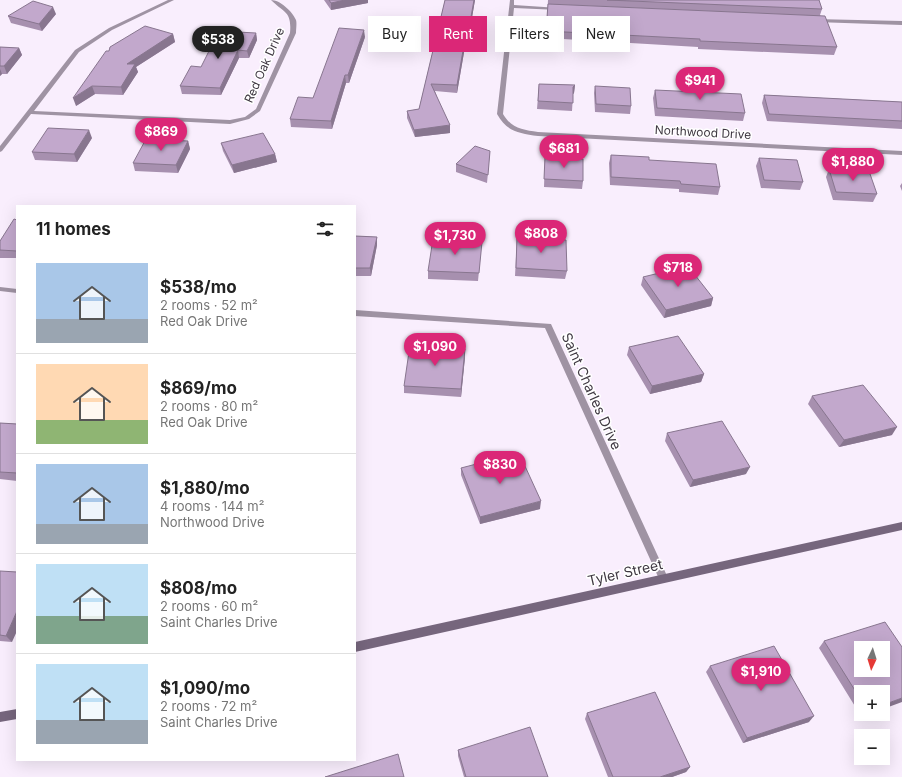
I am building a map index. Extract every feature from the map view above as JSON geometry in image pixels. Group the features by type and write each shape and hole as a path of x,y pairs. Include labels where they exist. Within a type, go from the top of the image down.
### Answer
{"street":[{"path":"0,150 77,51 90,40 114,26 172,0"},
{"name":"Red Oak Drive","path":"29,112 230,122 247,118 258,110 293,33 294,21 287,11 273,0"},
{"path":"512,0 512,6 568,9"},
{"name":"Northwood Drive","path":"512,6 500,114 504,123 518,131 538,134 902,153"},
{"path":"807,19 902,23"},
{"path":"0,289 16,290"},
{"name":"Saint Charles Drive","path":"356,313 548,326 663,578"},
{"name":"Tyler Street","path":"356,647 663,578 902,527"},
{"path":"0,717 16,714"}],"building":[{"path":"329,0 345,0 331,3"},
{"path":"445,0 474,0 471,16 441,16"},
{"path":"607,0 819,0 822,9"},
{"path":"33,1 53,7 39,24 8,16"},
{"path":"548,4 825,16 837,47 700,41 700,39 630,35 630,16 572,16 572,32 564,32 564,16 547,16"},
{"path":"145,26 173,34 127,64 135,64 121,87 92,86 73,98 106,51 109,51 110,47"},
{"path":"339,28 364,30 348,75 345,75 331,121 290,119 298,97 313,98"},
{"path":"219,31 256,33 247,51 238,50 220,88 180,86 191,66 201,67"},
{"path":"0,47 19,48 4,66 0,66"},
{"path":"433,52 463,52 457,85 431,84 450,125 414,130 407,111 419,109"},
{"path":"539,84 575,85 573,87 573,103 538,101"},
{"path":"595,86 630,88 631,106 596,104"},
{"path":"655,90 741,94 745,113 657,108"},
{"path":"764,95 902,102 902,121 769,114"},
{"path":"48,128 89,130 74,154 32,152"},
{"path":"263,133 275,154 232,165 221,143"},
{"path":"146,139 188,141 176,165 133,163"},
{"path":"475,146 490,151 488,175 456,164"},
{"path":"611,155 649,157 649,160 716,164 720,187 681,184 680,181 611,177"},
{"path":"545,157 583,159 583,181 544,179"},
{"path":"759,158 797,160 803,182 764,180"},
{"path":"829,169 869,171 877,194 836,192"},
{"path":"14,219 16,220 16,251 0,250 0,241"},
{"path":"356,236 377,237 370,268 356,268"},
{"path":"517,237 566,240 567,271 516,268"},
{"path":"433,239 482,242 479,273 428,271"},
{"path":"688,266 713,298 666,310 643,277"},
{"path":"678,336 704,374 652,386 629,347"},
{"path":"410,345 465,349 461,389 404,386"},
{"path":"863,385 897,427 844,440 812,396"},
{"path":"722,421 750,467 693,480 667,433"},
{"path":"0,423 16,424 16,473 0,472"},
{"path":"519,453 541,501 480,517 461,468"},
{"path":"0,571 16,572 16,613 6,636 0,635"},
{"path":"885,622 902,647 902,698 890,702 890,685 854,685 854,689 824,641"},
{"path":"774,646 814,716 747,738 710,666"},
{"path":"655,692 690,767 660,777 613,777 587,713"},
{"path":"530,727 548,777 466,777 458,750"},
{"path":"398,754 404,777 325,777"}]}
